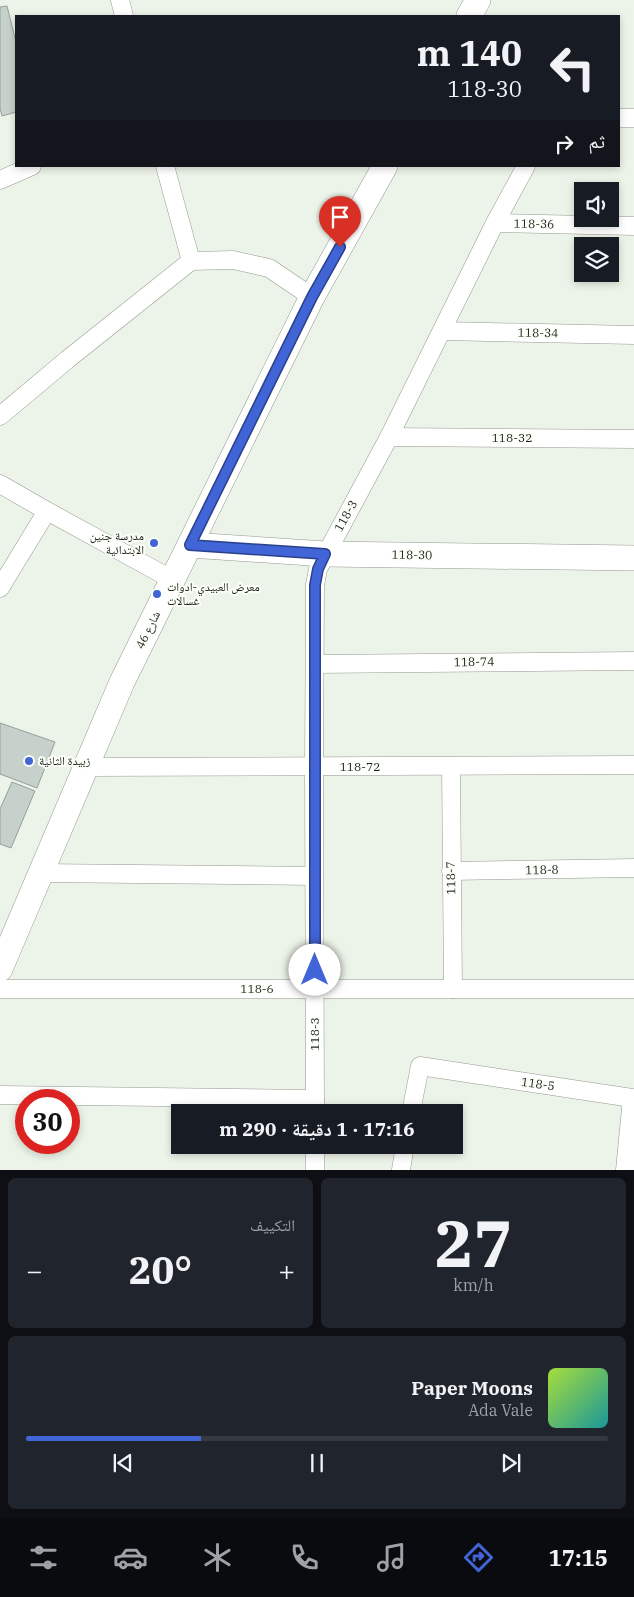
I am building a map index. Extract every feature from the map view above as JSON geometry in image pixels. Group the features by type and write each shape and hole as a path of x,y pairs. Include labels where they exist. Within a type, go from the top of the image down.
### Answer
{"main road":[{"path":"470,15 478,0"},
{"name":"شارع 46","path":"0,969 122,682 312,297 384,167"},
{"name":"118-30","path":"190,545 325,554 634,558"}],"street":[{"path":"120,0 124,15"},
{"path":"620,118 634,118"},
{"path":"0,180 30,167"},
{"path":"165,167 191,262"},
{"name":"118-3","path":"315,1104 314,664 315,585 318,569 389,437 495,223 525,167"},
{"name":"118-36","path":"495,223 634,226"},
{"path":"0,416 68,359 191,262 233,260 269,268 312,297"},
{"name":"118-34","path":"442,331 634,335"},
{"name":"118-32","path":"389,437 634,439"},
{"path":"0,484 173,580"},
{"path":"0,588 47,511"},
{"name":"118-74","path":"314,664 634,661"},
{"name":"118-72","path":"86,767 634,765"},
{"name":"118-7","path":"451,766 453,989"},
{"name":"118-8","path":"451,871 634,868"},
{"path":"41,872 314,876"},
{"name":"118-6","path":"0,989 634,989"},
{"name":"118-5","path":"413,1104 420,1066 632,1098 625,1170"},
{"path":"0,1095 258,1104"},
{"path":"315,1154 315,1170"},
{"path":"401,1170 404,1154"}],"building":[{"path":"7,6 15,38 15,112 2,116 0,108 0,7"},
{"path":"0,723 55,742 37,788 0,774"},
{"path":"12,782 35,791 11,848 0,844 0,809"}],"place":[{"name":"مدرسة جنين الابتدائية","path":"154,543"},
{"name":"معرض العبيدي-ادوات غسالات","path":"157,594"},
{"name":"زبيدة الثانية","path":"29,761"}],"route":[{"path":"315,970 315,585 318,569 325,554 190,545 312,297 340,247"}]}
